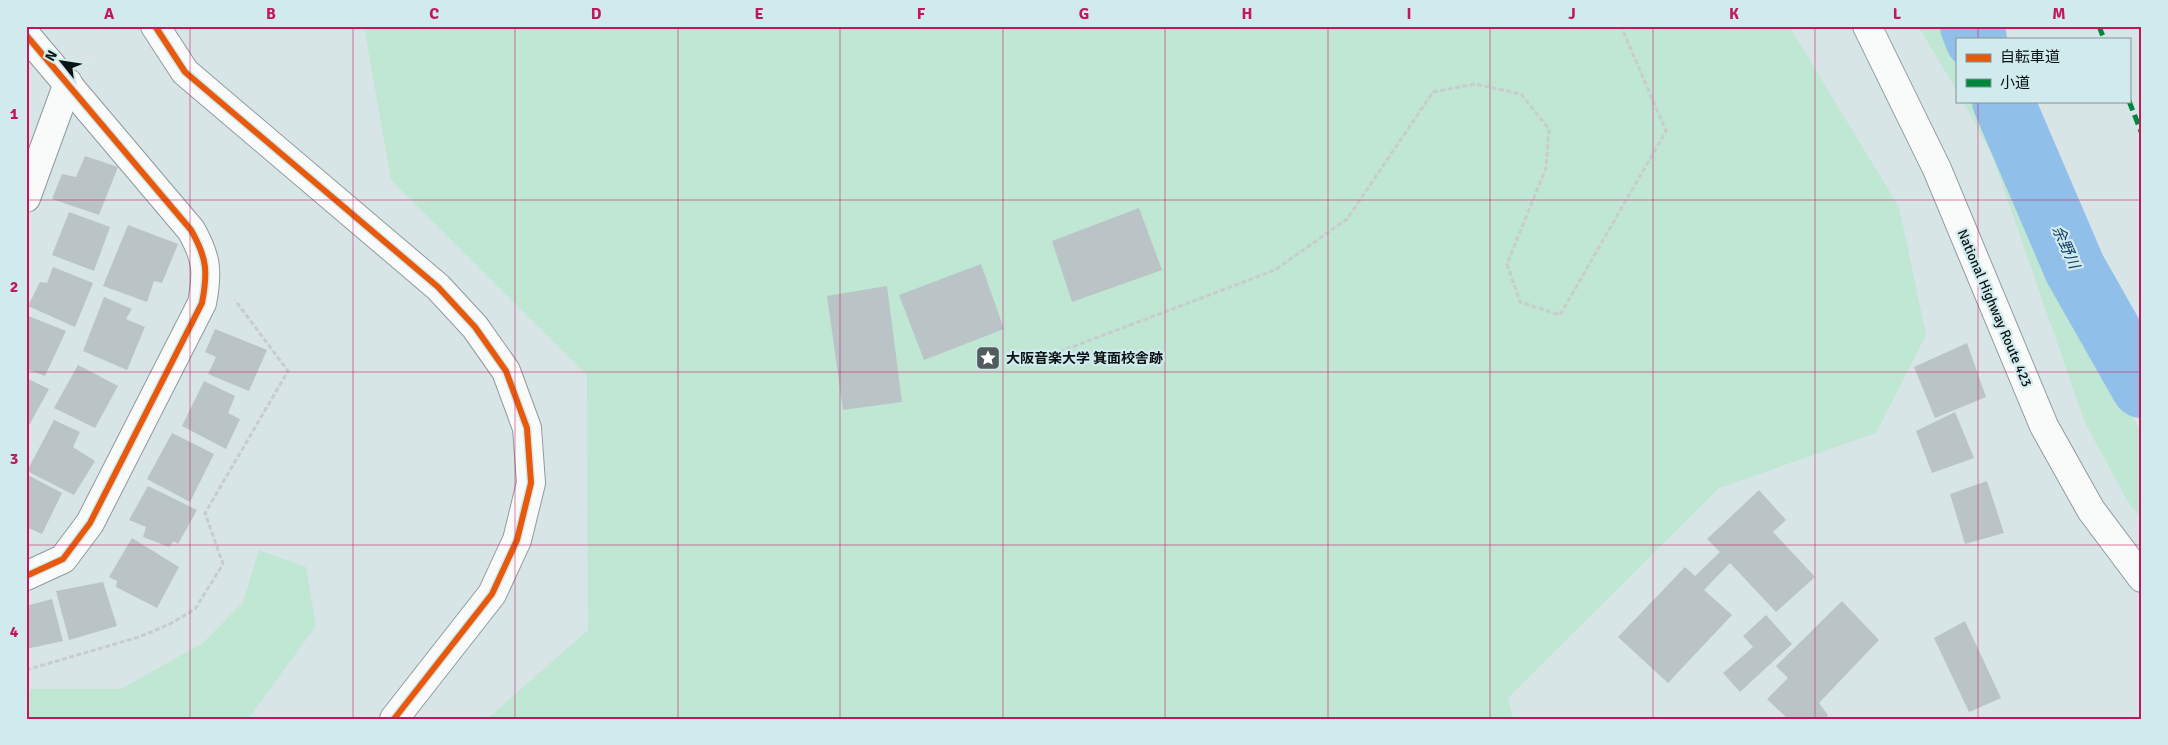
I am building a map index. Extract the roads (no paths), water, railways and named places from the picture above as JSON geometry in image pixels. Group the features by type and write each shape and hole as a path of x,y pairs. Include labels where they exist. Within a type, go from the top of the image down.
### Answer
{"main road":[{"path":"155,26 185,72 438,287 469,320 506,371 527,428 531,483 517,540 492,594 394,719"},
{"name":"National Highway Route 423","path":"1867,26 1937,169 2044,426 2091,510 2142,578"},
{"path":"26,35 192,230 203,251 206,280 202,303 90,524 63,559 26,576"},
{"path":"26,198 68,83"}],"waterway":[{"name":"余野川","path":"1971,26 1976,38"},
{"name":"余野川","path":"2003,102 2075,269 2142,387"}],"place":[{"name":"大阪音楽大学 箕面校舎跡","path":"988,358"}]}
